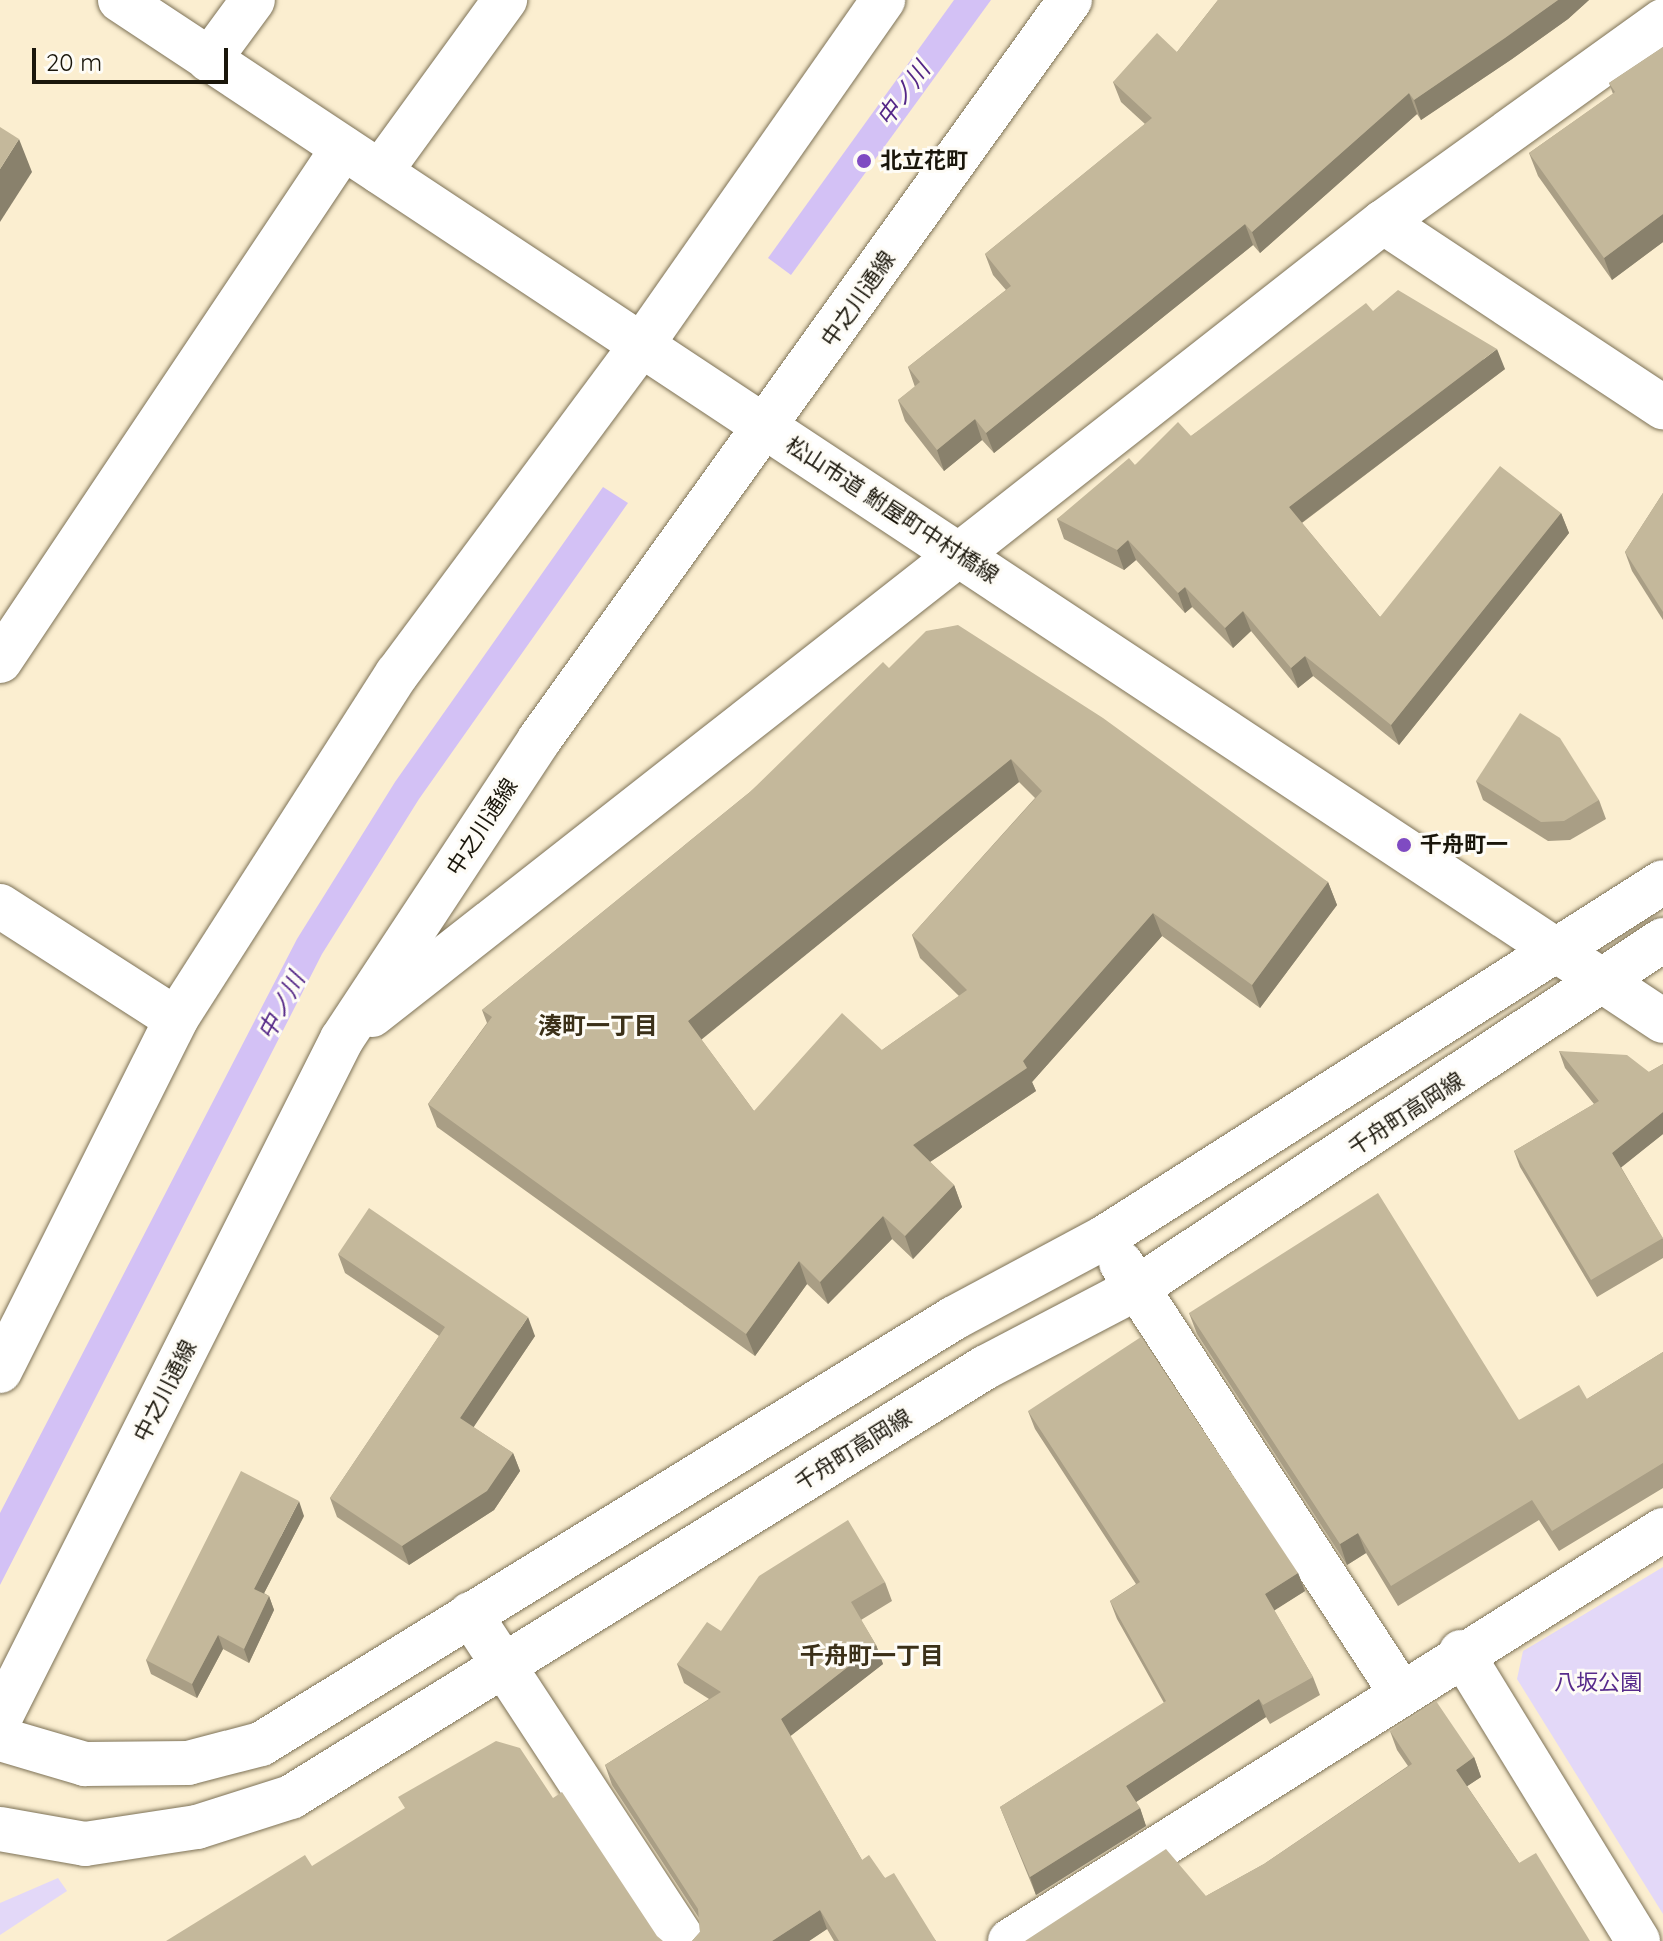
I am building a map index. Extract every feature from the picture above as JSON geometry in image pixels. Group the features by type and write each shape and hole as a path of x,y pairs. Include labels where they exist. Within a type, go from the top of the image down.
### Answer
{"street":[{"name":"松山市道 鮒屋町中村橋線","path":"120,0 1559,949 1597,982 1663,1021"},
{"path":"209,60 253,0"},
{"path":"380,172 505,0"},
{"path":"0,1371 176,1019 397,674 643,343 883,0"},
{"name":"中之川通線","path":"0,1718 342,1039 539,740 767,429 1070,0"},
{"path":"342,1039 958,551 1383,222 1663,21"},
{"path":"0,661 343,148"},
{"path":"1383,222 1663,407"},
{"path":"0,1739 85,1764 188,1763 261,1744 954,1318 1105,1237 1663,882"},
{"path":"0,906 176,1019"},
{"name":"千舟町高岡線","path":"0,1829 85,1844 197,1827 291,1797 986,1367 1137,1288 1438,1094 1597,982 1663,940"},
{"path":"1105,1237 1399,1690"},
{"path":"1010,1941 1399,1690 1663,1530"},
{"path":"470,1614 684,1941"},
{"path":"1461,1652 1638,1941"}],"green space":[{"name":"八坂公園","path":"1663,1567 1663,1914 1517,1679 1523,1651"},
{"path":"58,1878 67,1891 0,1935 0,1903"}],"water":[{"name":"中ノ川","path":"954,0 991,0 791,275 768,258"},
{"name":"中ノ川","path":"603,487 628,503 419,799 322,954 0,1585 0,1513 297,939 395,782"}],"building":[{"path":"1218,0 1558,0 1414,100 1409,93 1252,232 1245,224 986,433 975,419 937,450 898,400 920,382 908,367 1011,286 985,254 1152,118 1113,82 1157,33 1177,52"},
{"path":"1663,47 1663,214 1604,258 1529,153 1615,92 1609,83"},
{"path":"0,127 19,139 0,169"},
{"path":"1398,290 1497,349 1289,507 1380,617 1500,466 1561,513 1391,725 1305,656 1291,668 1243,611 1225,628 1185,587 1178,593 1128,540 1117,550 1057,519 1129,458 1135,465 1178,422 1191,436 1366,303 1373,311"},
{"path":"1663,493 1663,612 1625,552"},
{"path":"958,625 1103,718 1328,882 1252,985 1153,913 1023,1061 1027,1068 913,1145 954,1185 905,1236 883,1216 820,1282 799,1261 746,1334 428,1104 492,1017 482,1010 750,792 883,662 889,668 926,631","holes":["1011,759 1042,791 912,935 967,990 882,1050 842,1013 754,1111 688,1021"]},
{"path":"1520,713 1560,738 1599,800 1564,821 1541,822 1476,781"},
{"path":"1559,1051 1627,1055 1649,1072 1663,1064 1663,1112 1612,1153 1663,1238 1591,1280 1514,1151 1599,1101"},
{"path":"1378,1193 1519,1420 1579,1385 1587,1399 1663,1352 1663,1463 1552,1531 1532,1500 1391,1586 1358,1533 1340,1544 1189,1313"},
{"path":"369,1208 528,1317 460,1418 513,1453 487,1491 402,1546 330,1498 445,1327 338,1254"},
{"path":"1141,1337 1298,1573 1265,1594 1313,1677 1263,1705 1259,1699 1126,1786 1140,1808 1030,1877 1000,1807 1166,1701 1110,1601 1140,1582 1028,1411"},
{"path":"241,1471 299,1501 254,1589 269,1596 244,1649 218,1635 192,1684 146,1660"},
{"path":"848,1520 885,1582 851,1602 876,1645 781,1719 862,1860 869,1855 885,1878 894,1873 936,1941 839,1941 820,1910 772,1941 692,1941 700,1932 698,1909 605,1765 721,1692 677,1664 707,1622 721,1631 759,1576"},
{"path":"1436,1701 1474,1757 1456,1770 1519,1863 1536,1853 1590,1941 1025,1941 1166,1849 1206,1896 1264,1864 1412,1764 1390,1731"},
{"path":"496,1741 520,1748 553,1798 562,1792 663,1941 166,1941 305,1855 312,1866 405,1808 398,1797"}],"place":[{"name":"北立花町","path":"864,161"},
{"name":"千舟町一","path":"1404,845"}],"district":[{"name":"湊町一丁目","path":"598,1026"},
{"name":"千舟町一丁目","path":"872,1656"}]}
